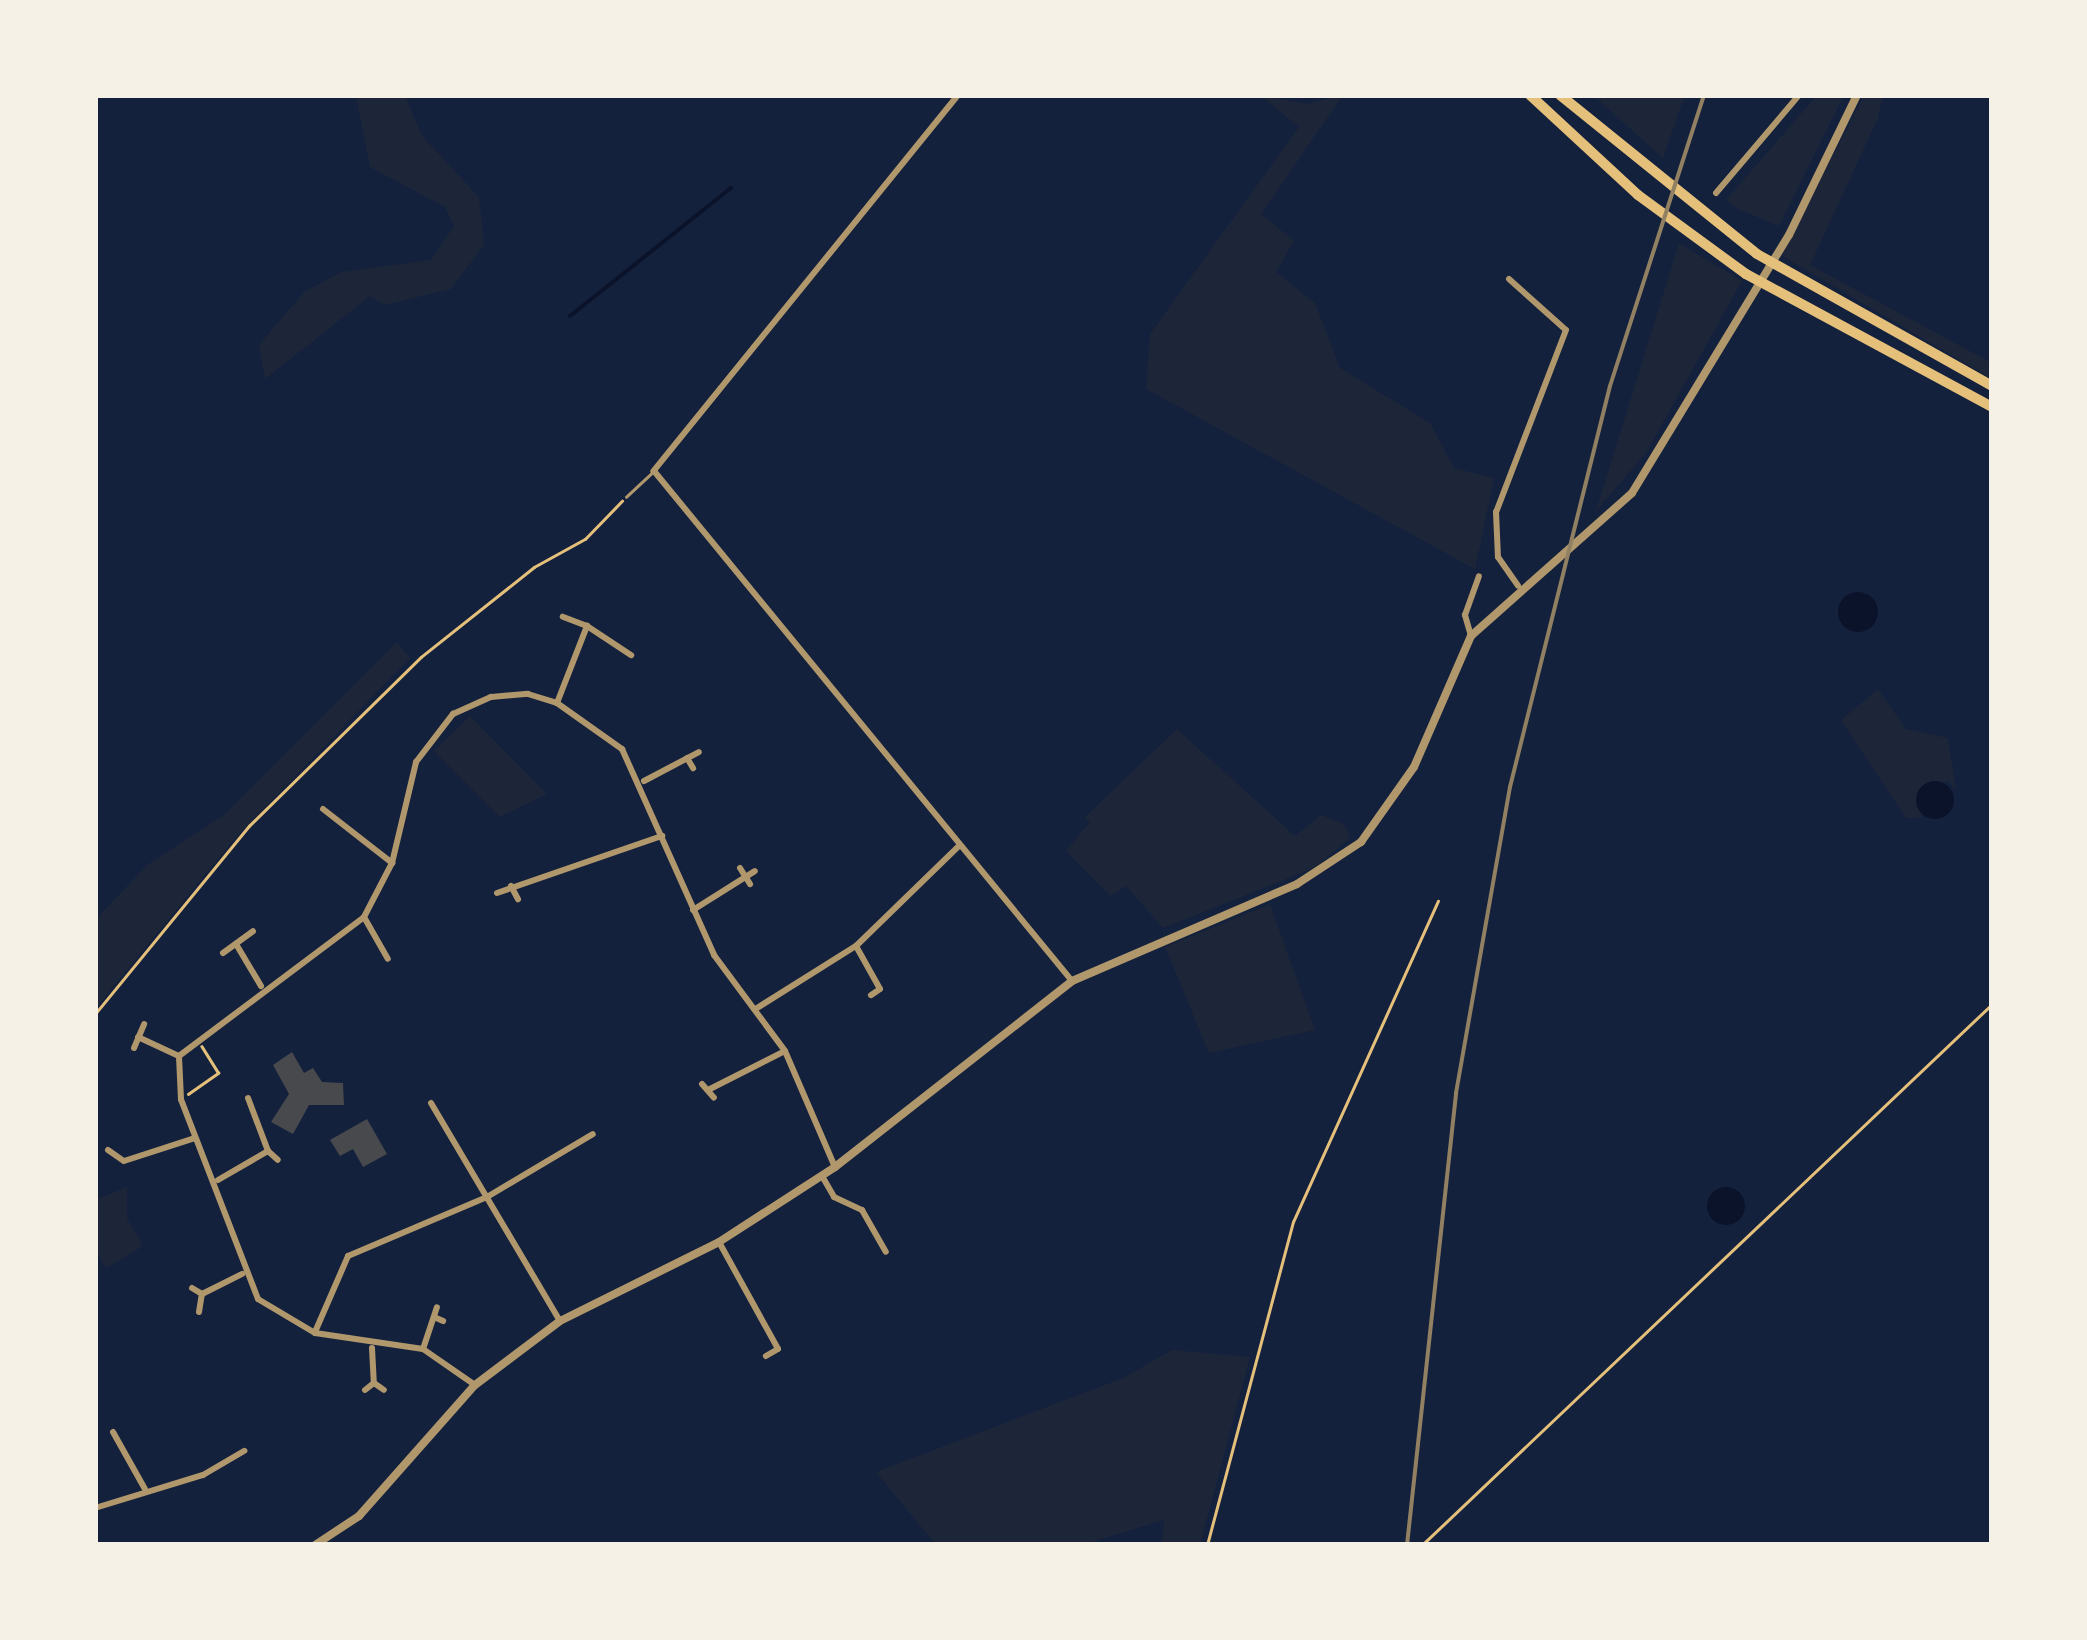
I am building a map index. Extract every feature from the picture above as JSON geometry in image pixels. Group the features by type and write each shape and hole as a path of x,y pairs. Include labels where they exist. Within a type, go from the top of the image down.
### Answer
{"highway":[{"path":"1530,95 1638,195 1746,274 1992,407"},
{"path":"1560,95 1684,203 1757,254 1992,386"}],"street":[{"path":"958,95 654,471 1072,981"},
{"path":"1716,193 1799,95"},
{"path":"315,1545 359,1516 475,1385 560,1321 718,1242 835,1168 1072,981 1297,884 1382,820 1471,636 1518,586 1632,494 1822,176 1856,95"},
{"path":"1509,279 1566,330 1496,512 1498,558 1518,586"},
{"path":"1471,636 1465,615 1479,576"},
{"path":"564,616 631,655"},
{"path":"557,703 587,626"},
{"path":"475,1385 423,1349 372,1348 315,1333 258,1299 242,1274 218,1180 195,1138 181,1099 179,1056 196,1037 261,986 364,916 392,864 429,737 490,696 557,703 622,749 644,781 692,911 784,1051 835,1168"},
{"path":"644,781 698,752"},
{"path":"688,758 693,768"},
{"path":"323,808 392,864"},
{"path":"497,893 662,836"},
{"path":"757,1008 856,946 959,846"},
{"path":"740,868 747,881"},
{"path":"692,911 747,881 755,871"},
{"path":"512,886 518,899"},
{"path":"364,916 389,944 388,959"},
{"path":"223,953 253,931"},
{"path":"236,944 261,986"},
{"path":"856,946 880,989 870,995"},
{"path":"134,1048 144,1024"},
{"path":"138,1037 179,1056"},
{"path":"714,1098 705,1087 784,1051"},
{"path":"248,1098 268,1150 278,1160"},
{"path":"431,1103 560,1321"},
{"path":"315,1333 348,1256 408,1223 487,1198 593,1134"},
{"path":"108,1150 124,1161 195,1138"},
{"path":"218,1180 268,1150"},
{"path":"822,1176 872,1228 886,1252"},
{"path":"862,1234 872,1228"},
{"path":"718,1242 778,1350 766,1356"},
{"path":"202,1294 242,1274"},
{"path":"192,1288 202,1294"},
{"path":"199,1312 202,1294"},
{"path":"423,1349 437,1307"},
{"path":"434,1317 444,1321"},
{"path":"372,1348 374,1383"},
{"path":"365,1390 374,1383"},
{"path":"374,1383 384,1390"},
{"path":"113,1432 145,1489"},
{"path":"95,1508 145,1489 203,1475 244,1451"}],"lane":[{"path":"626,497 654,471"}],"path":[{"path":"95,1014 249,826 421,656 585,539 626,497"},
{"path":"1207,1545 1293,1222 1438,901"},
{"path":"1422,1545 1992,1004"},
{"path":"181,1099 218,1073 196,1037"}],"shaded area":[{"path":"356,95 405,95 422,136 479,197 484,245 451,289 385,305 370,296 265,379 259,345 304,292 341,272 431,260 454,226 445,207 370,167"},
{"path":"1260,95 1307,104 1343,95 1261,214 1294,241 1276,272 1315,303 1340,368 1430,423 1454,468 1494,478 1475,569 1146,389 1150,334 1299,127"},
{"path":"1593,95 1685,95 1663,158 1618,118"},
{"path":"1817,95 1844,95 1779,226 1726,200"},
{"path":"1864,95 1883,95 1878,118 1810,265 1992,363 1992,379 1782,256"},
{"path":"1679,243 1742,281 1646,453 1596,511"},
{"path":"1858,592 1872,598 1878,612 1872,626 1858,632 1844,626 1838,612 1844,598"},
{"path":"397,642 410,658 238,835 95,1009 95,920 147,865 224,815"},
{"path":"1878,689 1906,729 1948,738 1956,791 1948,781 1918,790 1922,818 1906,818 1841,720"},
{"path":"470,716 547,794 500,817 434,751"},
{"path":"1177,729 1295,836 1321,815 1344,824 1350,838 1314,868 1163,928 1126,886 1110,896 1066,851 1090,822 1085,817"},
{"path":"1935,781 1949,786 1954,800 1949,814 1935,819 1921,814 1916,800 1921,786"},
{"path":"1270,904 1315,1030 1209,1053 1165,947"},
{"path":"127,1187 127,1218 143,1246 106,1268 95,1251 95,1200"},
{"path":"1726,1187 1740,1192 1745,1206 1740,1220 1726,1225 1712,1220 1707,1206 1712,1192"},
{"path":"1172,1350 1250,1357 1200,1545 1161,1545 1164,1520 1082,1545 936,1545 876,1472 1123,1378"}],"building":[{"path":"292,1052 304,1073 313,1068 322,1082 343,1083 344,1105 309,1105 293,1134 271,1122 289,1094 273,1065"},
{"path":"367,1119 387,1154 363,1167 353,1149 340,1156 330,1140"}],"waterway":[{"path":"570,316 731,188"}],"railway":[{"path":"1407,1545 1456,1093 1510,787 1610,386 1704,95"}]}
